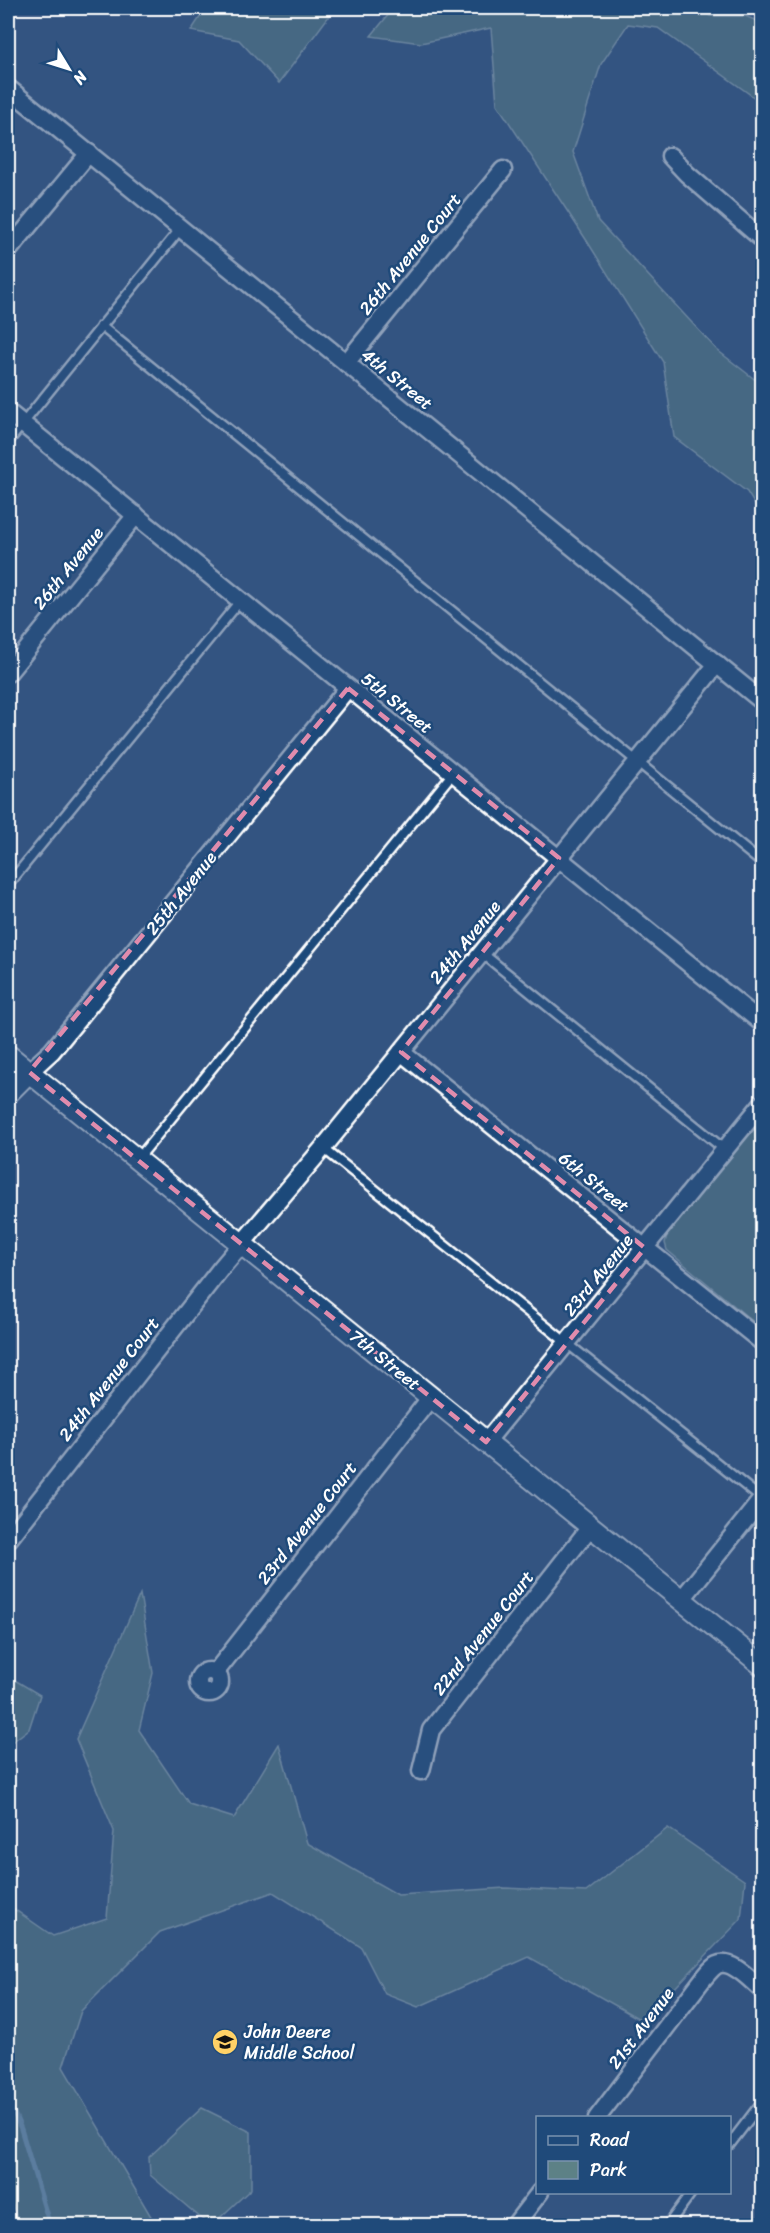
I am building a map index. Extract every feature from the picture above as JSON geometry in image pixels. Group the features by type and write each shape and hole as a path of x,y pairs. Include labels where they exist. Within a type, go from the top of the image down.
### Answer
{"street":[{"name":"4th Street","path":"8,88 762,701"},
{"path":"8,251 89,153"},
{"path":"670,156 687,174 762,239"},
{"name":"26th Avenue Court","path":"346,363 503,170"},
{"name":"5th Street","path":"8,412 762,1023"},
{"name":"26th Avenue","path":"8,673 136,515"},
{"name":"24th Avenue","path":"242,1244 323,1148 717,664"},
{"name":"25th Avenue","path":"8,1093 52,1050 348,688"},
{"name":"6th Street","path":"401,1052 762,1342"},
{"name":"7th Street","path":"8,1055 762,1665"},
{"name":"23rd Avenue","path":"486,1443 762,1104"},
{"name":"24th Avenue Court","path":"8,1540 242,1244"},
{"name":"23rd Avenue Court","path":"215,1672 431,1397"},
{"path":"682,1599 762,1499"},
{"name":"22nd Avenue Court","path":"421,1771 431,1730 591,1526"},
{"name":"21st Avenue","path":"599,2116 703,1979 718,1964 734,1967 762,1990"},
{"path":"514,2226 539,2194"}],"lane":[{"path":"8,442 181,228"},
{"path":"101,326 762,863"},
{"path":"8,885 240,601"},
{"path":"137,1160 453,773"},
{"path":"482,952 725,1150"},
{"path":"323,1148 762,1499"},
{"path":"731,2142 762,2102"},
{"path":"667,2226 691,2194"}],"highlighted area":[{"path":"348,688 559,858 401,1052 645,1248 486,1442 29,1072"}],"green space":[{"path":"206,8 335,8 279,83 239,40 191,31"},
{"path":"394,8 698,8 710,16 745,16 762,23 762,103 658,28 628,24 601,64 573,152 598,221 717,350 762,385 762,516 747,492 674,437 663,362 497,104 491,28 421,43 371,36"},
{"path":"762,1119 762,1329 667,1250 665,1243 667,1235"},
{"path":"140,1594 153,1673 139,1730 189,1804 234,1818 279,1744 307,1843 398,1895 505,1888 586,1892 668,1828 745,1881 741,1919 643,2021 529,1957 418,2007 385,1994 361,1947 273,1892 160,1932 81,2011 63,2067 156,2225 19,2225 8,2191 8,1905 53,1936 107,1918 114,1831 76,1739"},
{"path":"8,1676 40,1695 29,1729 8,1745"},
{"path":"202,2108 251,2132 251,2189 212,2225 209,2225 150,2175 149,2157"}],"waterway":[{"path":"8,2099 21,2129 50,2226"}],"place":[{"name":"John Deere Middle School","path":"225,2042"}]}
